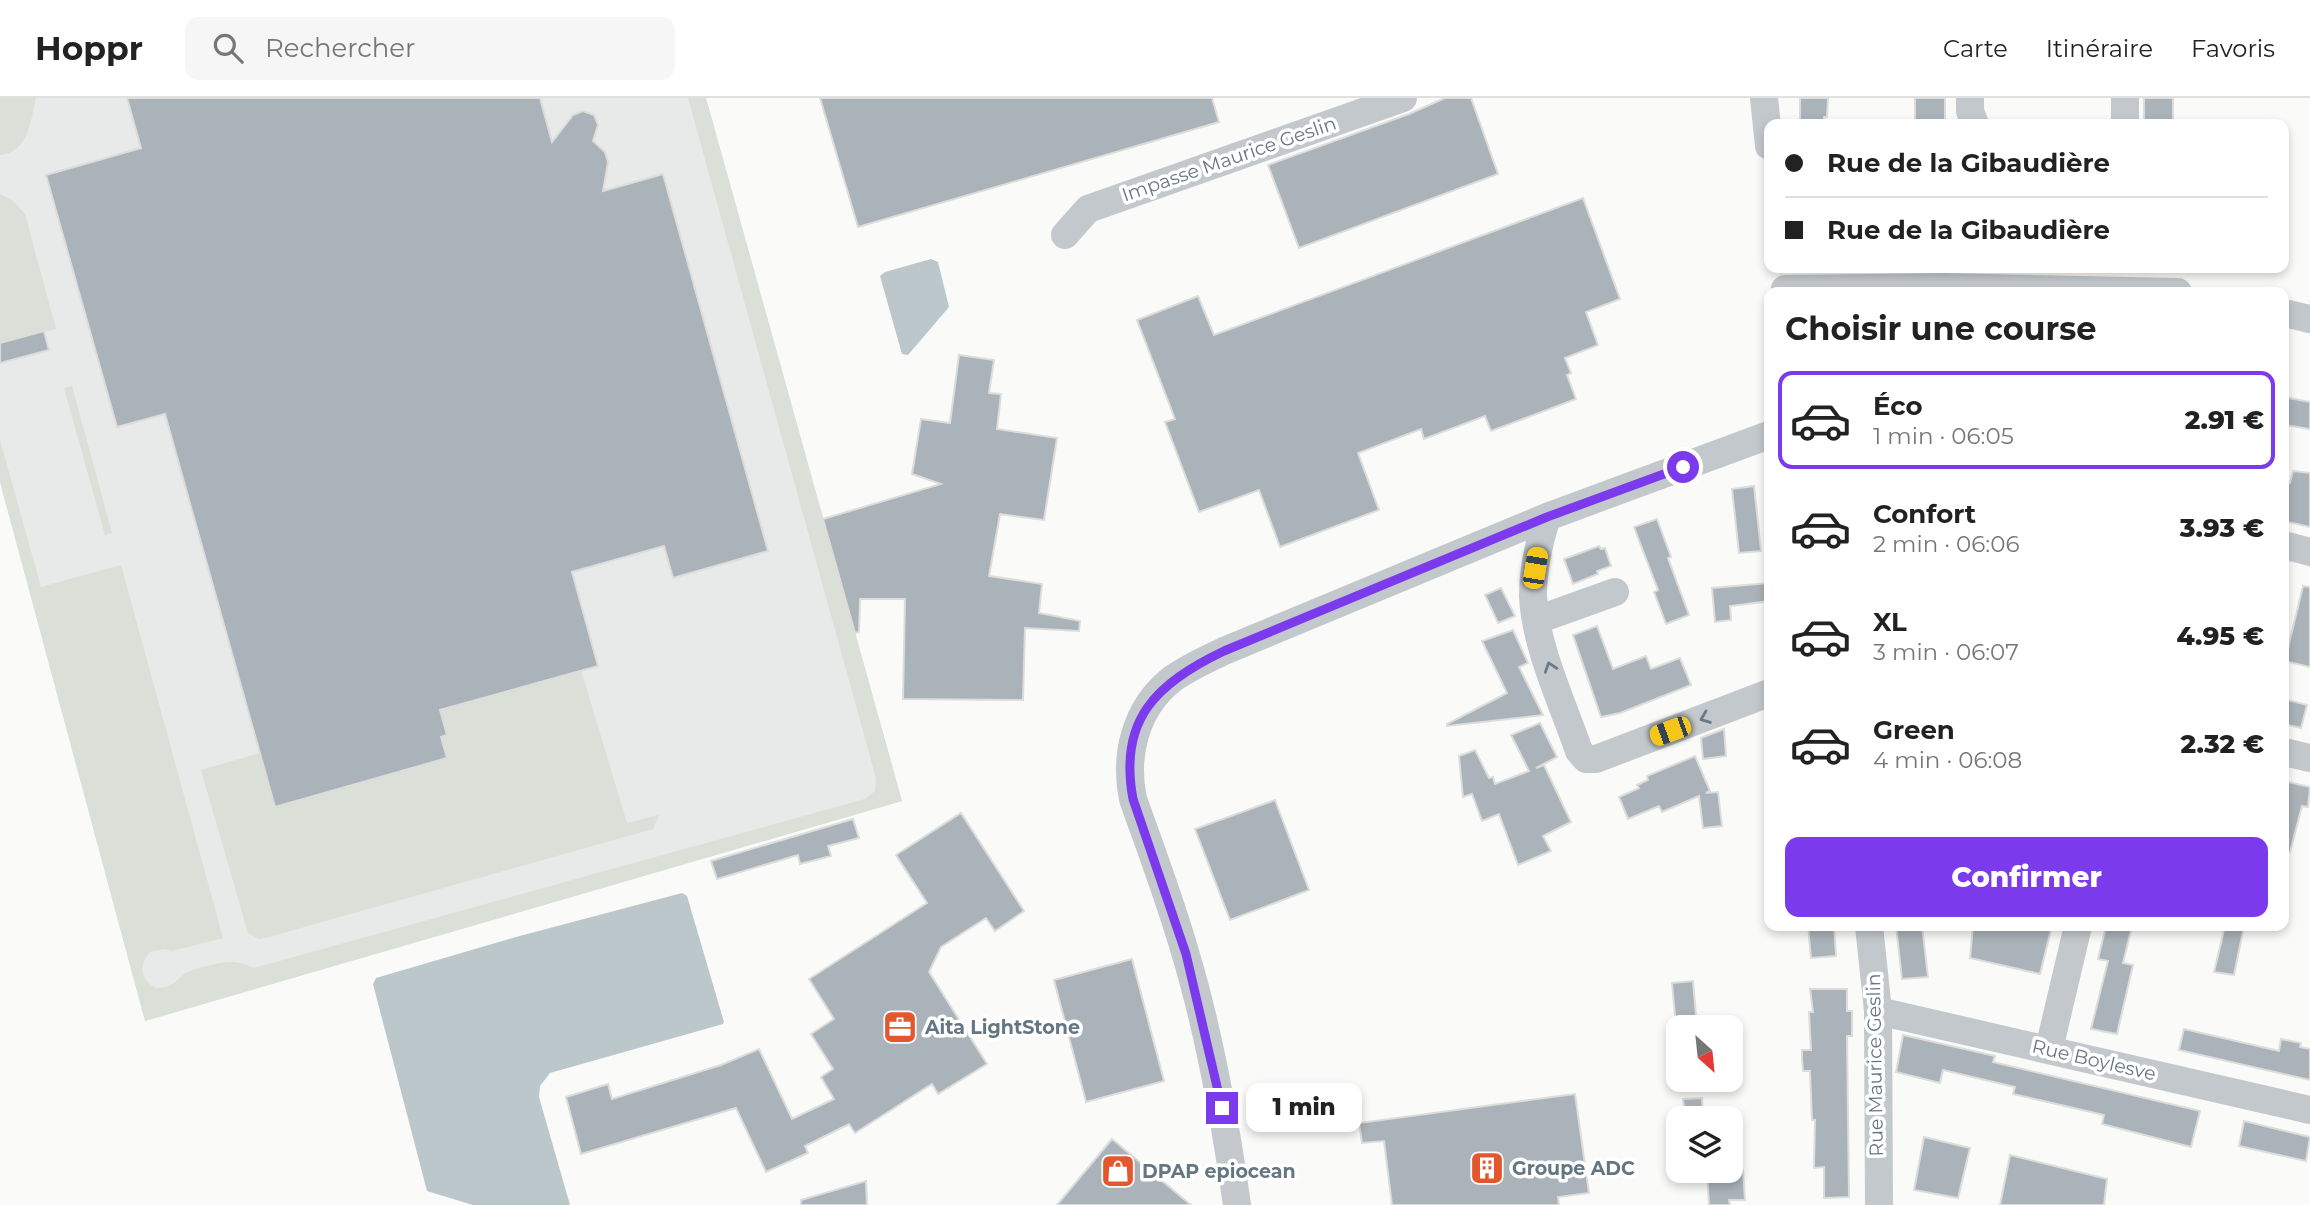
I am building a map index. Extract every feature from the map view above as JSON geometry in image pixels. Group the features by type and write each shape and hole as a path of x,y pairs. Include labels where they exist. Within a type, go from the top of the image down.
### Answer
{"street":[{"name":"Impasse Maurice Geslin","path":"1065,235 1088,209 1403,98"},
{"path":"1764,98 1766,119"},
{"path":"1970,98 1973,119"},
{"path":"2125,98 2125,119"},
{"path":"1785,283 1980,278 2048,287"},
{"path":"2289,314 2310,319"},
{"path":"1237,1205 1226,1130 1197,995 1173,912 1133,799 1129,765 1131,745 1138,725 1160,692 1182,673 1200,663 1547,517 1764,437"},
{"path":"1547,517 1538,548 1535,575 1537,620 1541,640 1581,756 1586,760 1596,759 1764,696"},
{"path":"2289,546 2310,552"},
{"path":"1537,620 1615,592"},
{"path":"2289,753 2310,758"},
{"name":"Rue Maurice Geslin","path":"1870,931 1878,1011 1879,1205"},
{"path":"2049,1049 2077,931"},
{"name":"Rue Boylesve","path":"1878,1011 2310,1110"}],"shaded area":[{"path":"0,98 706,98 902,801 145,1021 0,482"},
{"path":"0,98 36,98 30,126 23,142 10,153 0,155"},
{"path":"688,98 706,98 902,801 145,1021 0,482 0,440 41,587 121,565 223,938 172,951 165,949 150,952 142,972 147,981 156,988 169,986 186,973 207,966 233,962 254,968 865,799 875,791 876,778"},
{"path":"0,194 11,199 25,214 56,329 0,343"},
{"path":"931,259 938,262 949,307 908,355 902,354 880,276 885,272"},
{"path":"72,386 112,533 105,535 64,388"},
{"path":"581,670 627,823 659,815 653,829 265,938 259,939 248,933 201,770 260,753 275,806 447,758 435,711"},
{"path":"682,893 687,896 724,1022 550,1073 540,1086 539,1097 570,1205 473,1205 427,1191 373,984 376,978"}],"building":[{"path":"127,98 540,98 552,142 573,115 583,111 594,115 598,125 593,141 605,152 608,162 603,191 663,174 768,551 673,578 664,546 572,572 598,666 440,710 447,735 441,737 447,758 275,807 165,414 117,427 46,175 141,148"},
{"path":"820,98 1212,98 1219,122 858,227"},
{"path":"1445,98 1471,98 1498,174 1299,248 1268,165 1409,114"},
{"path":"1800,98 1828,98 1827,117 1800,119"},
{"path":"1915,98 1945,98 1945,119 1915,119"},
{"path":"2144,98 2173,98 2173,119 2144,119"},
{"path":"1583,198 1620,299 1586,312 1598,345 1565,358 1571,373 1567,375 1576,399 1491,431 1485,416 1424,439 1421,429 1358,453 1379,510 1280,547 1259,490 1199,512 1165,422 1175,419 1137,320 1198,296 1214,335"},
{"path":"44,331 49,350 0,363 0,343"},
{"path":"959,355 994,360 989,393 1001,394 997,429 1057,438 1044,520 1000,514 989,576 1042,584 1039,613 1080,621 1079,631 1025,628 1023,700 903,699 905,599 860,599 859,632 855,633 823,519 941,484 912,474 921,419 950,423"},
{"path":"2289,398 2310,402 2310,429 2289,426"},
{"path":"2293,471 2310,473 2310,527 2289,522"},
{"path":"1754,486 1761,551 1739,553 1732,489"},
{"path":"1657,519 1689,615 1666,624 1654,592 1658,590 1634,527"},
{"path":"1599,546 1601,549 1605,548 1611,566 1573,584 1564,559"},
{"path":"1764,583 1764,602 1730,606 1731,620 1715,622 1712,588"},
{"path":"2303,586 2310,587 2310,667 2289,662 2289,644"},
{"path":"1501,588 1515,616 1498,623 1485,595"},
{"path":"1597,626 1613,669 1646,656 1651,669 1680,658 1691,685 1620,713 1601,717 1573,635"},
{"path":"1513,630 1528,663 1519,667 1543,715 1447,726 1507,693 1482,641"},
{"path":"2289,700 2307,705 2301,728 2289,725"},
{"path":"1540,723 1557,757 1536,768 1544,765 1571,822 1543,836 1551,851 1518,865 1499,814 1482,821 1472,794 1463,797 1459,756 1475,750 1489,778 1493,777 1495,784 1529,771 1511,735"},
{"path":"1724,729 1726,756 1703,759 1701,738"},
{"path":"1695,756 1710,791 1706,793 1718,792 1722,826 1703,828 1699,796 1662,812 1659,806 1628,819 1619,797 1639,788 1637,785 1648,780 1647,776"},
{"path":"2289,782 2310,787 2308,807 2302,806 2290,852"},
{"path":"1275,800 1309,890 1230,920 1195,829"},
{"path":"961,813 1024,911 995,931 986,918 941,947 929,972 987,1064 938,1094 932,1084 855,1133 849,1124 805,1146 808,1153 766,1172 736,1108 581,1154 566,1097 608,1084 612,1099 721,1065 759,1049 792,1119 834,1099 821,1077 833,1069 811,1034 834,1019 809,979 927,903 896,855"},
{"path":"853,819 859,838 828,846 831,856 800,864 798,855 717,879 711,861"},
{"path":"1808,931 1834,931 1836,956 1811,958"},
{"path":"1897,931 1923,931 1928,977 1902,979"},
{"path":"1973,931 2051,931 2040,974 1970,958"},
{"path":"2105,931 2131,931 2123,963 2133,965 2117,1034 2091,1029 2108,961 2098,959"},
{"path":"2224,931 2243,931 2234,975 2214,972"},
{"path":"1132,959 1164,1081 1086,1102 1054,980"},
{"path":"1693,981 1696,1015 1675,1015 1672,983"},
{"path":"1810,989 1847,989 1847,1011 1852,1011 1852,1036 1847,1036 1849,1197 1824,1198 1824,1167 1814,1168 1815,1120 1812,1120 1810,1071 1803,1071 1802,1059 1802,1050 1811,1050 1809,1012 1813,1012"},
{"path":"2184,1029 2279,1051 2281,1039 2301,1043 2300,1047 2310,1049 2310,1080 2179,1050"},
{"path":"1903,1035 1995,1056 1993,1062 2200,1111 2191,1147 2102,1124 2104,1115 2013,1094 2015,1087 1943,1070 1940,1083 1896,1072"},
{"name":"Groupe ADC","path":"1575,1094 1589,1193 1558,1197 1559,1205 1392,1205 1384,1141 1362,1143 1359,1123"},
{"path":"1702,1098 1702,1106 1684,1106 1683,1099"},
{"path":"2244,1121 2310,1137 2306,1161 2239,1146"},
{"path":"1924,1137 1970,1148 1958,1198 1914,1190"},
{"name":"DPAP epiocean","path":"1112,1139 1191,1205 1057,1205"},
{"path":"2010,1155 2107,1179 2104,1205 2000,1205"},
{"path":"1743,1170 1745,1200 1729,1200 1730,1205 1709,1205 1708,1183 1743,1183"},
{"path":"866,1181 867,1205 801,1205 801,1200"}],"place":[{"name":"Aita LightStone","path":"900,1027"},
{"name":"Groupe ADC","path":"1487,1168"},
{"name":"DPAP epiocean","path":"1118,1171"}],"route":[{"path":"1222,1108 1186,954 1133,799 1130,783 1131,745 1151,702 1182,673 1224,651 1547,517 1683,467"}]}
